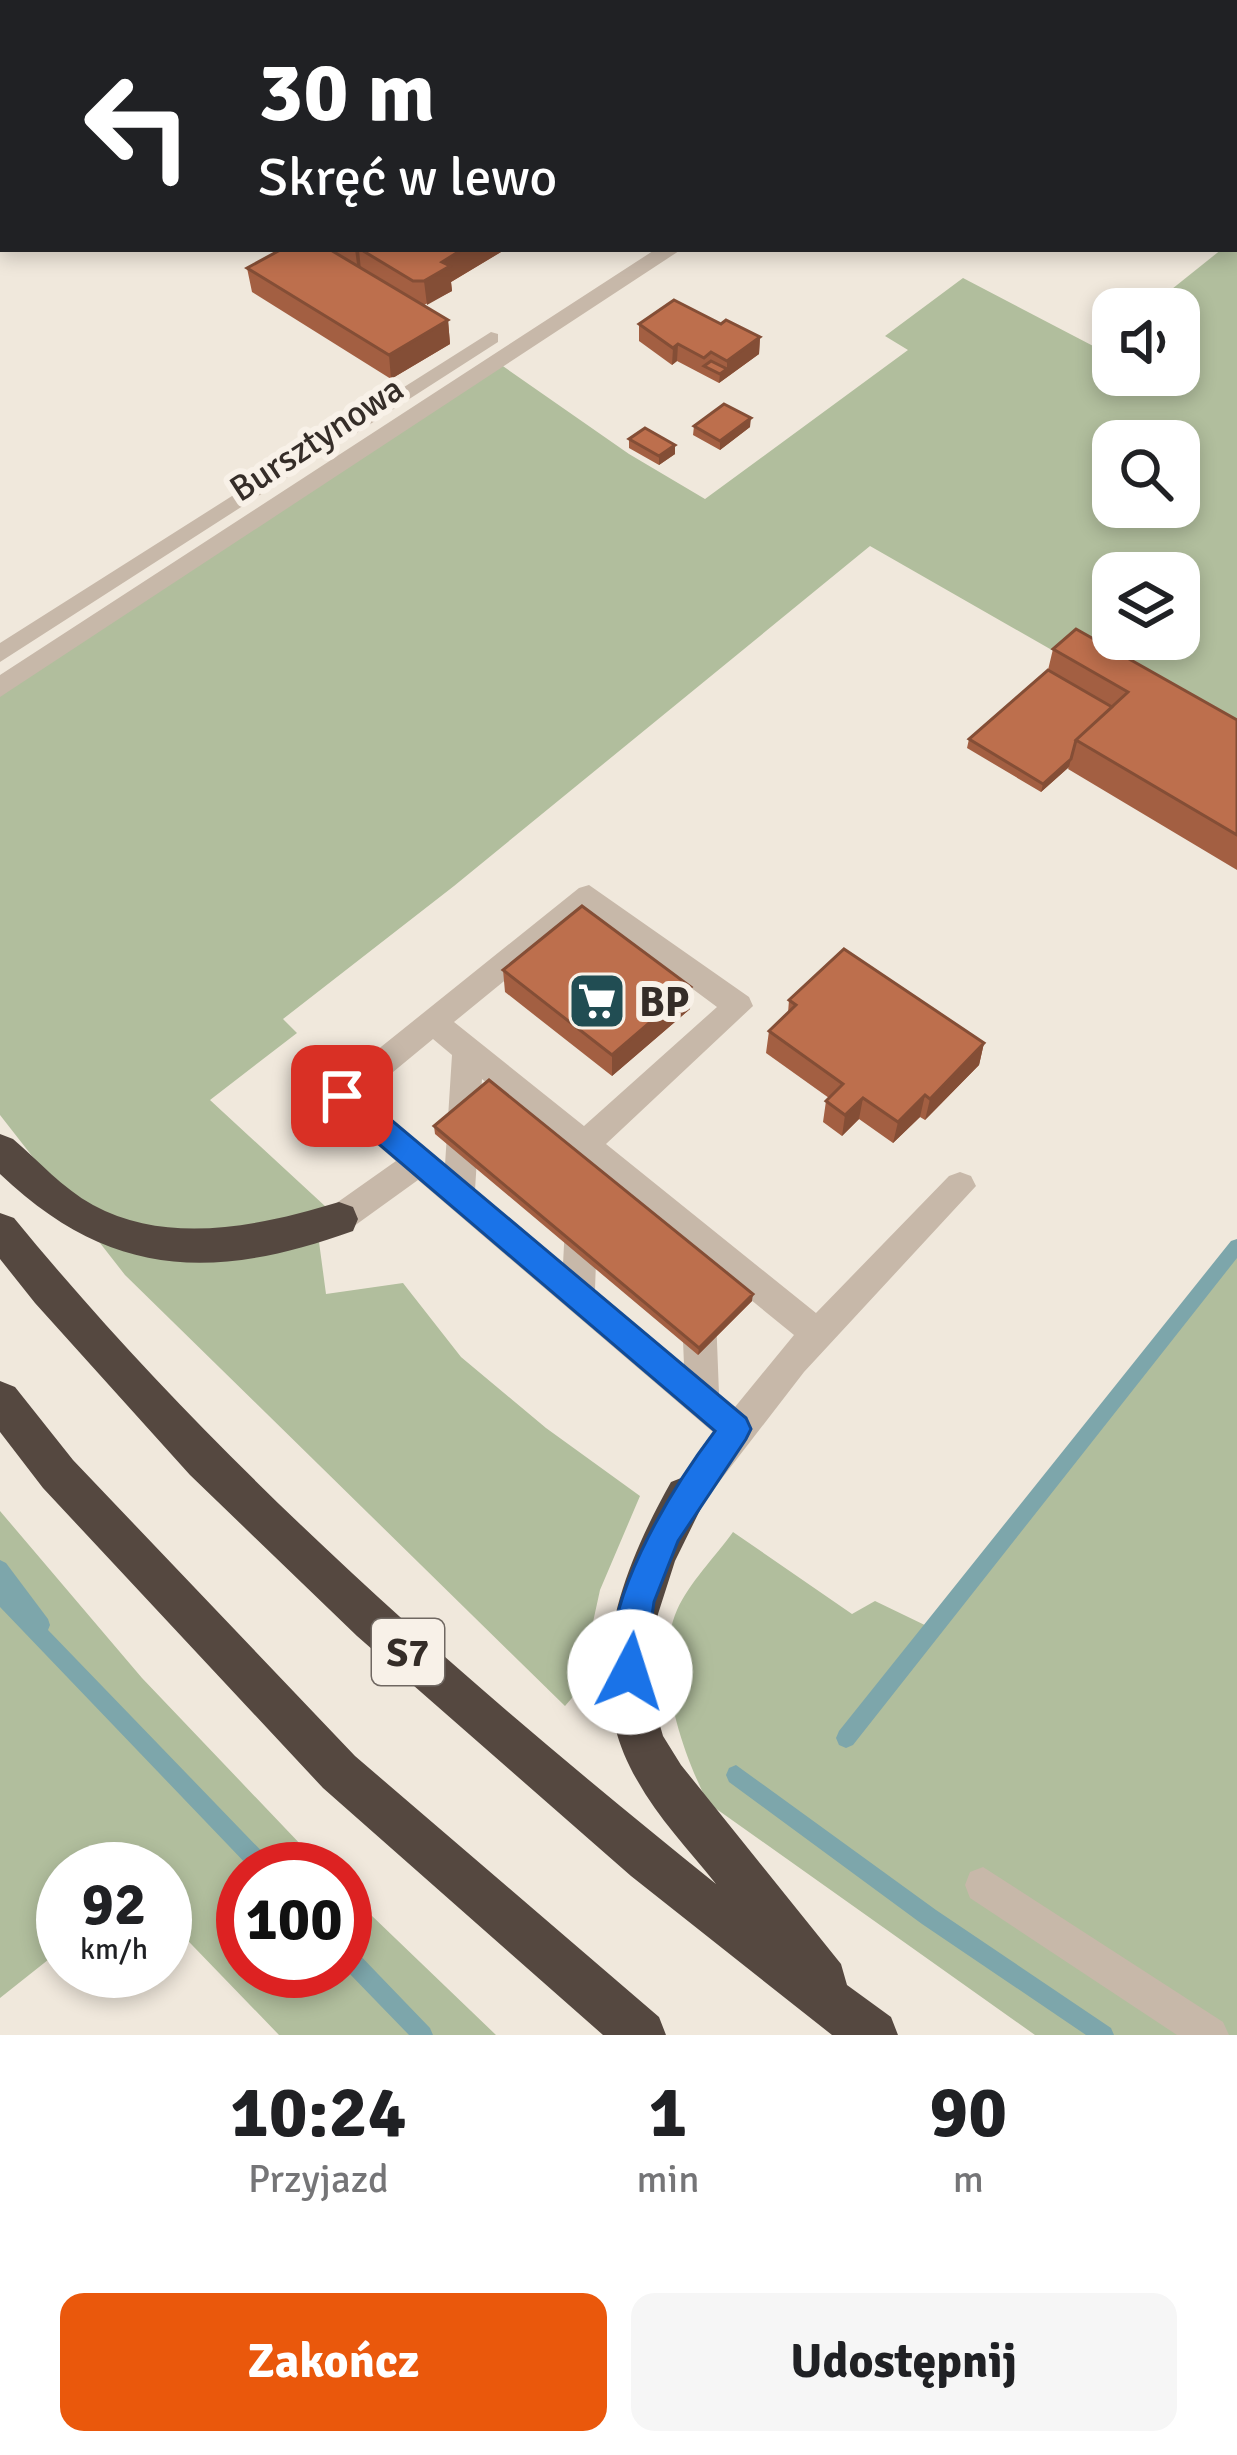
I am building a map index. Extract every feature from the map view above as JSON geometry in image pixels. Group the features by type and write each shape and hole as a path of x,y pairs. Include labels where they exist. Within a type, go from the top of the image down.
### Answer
{"highway":[{"path":"0,1150 73,1214 136,1240 214,1245 291,1233 339,1219"},
{"name":"S7","path":"0,1230 178,1436 329,1582 672,1883 867,2030"},
{"path":"0,1400 58,1474 339,1772 641,2035"},
{"path":"686,1496 637,1602 629,1643 630,1701 642,1743 695,1820 867,2030"}],"street":[{"name":"Bursztynowa","path":"0,688 666,252"},
{"path":"566,1285 585,1144 739,1006 589,896 342,1096 735,1429"},
{"path":"434,1022 818,1334"},
{"path":"459,1195 468,1050"},
{"path":"499,1118 501,1076"},
{"path":"526,1141 528,1098"},
{"path":"556,1120 566,1285"},
{"path":"339,1219 419,1162"},
{"path":"622,1175 622,1220"},
{"path":"492,1223 495,1181"},
{"path":"686,1496 735,1429 818,1334 960,1186"},
{"path":"523,1249 524,1206"},
{"path":"661,1207 661,1252"},
{"path":"697,1235 701,1400"},
{"path":"622,1287 622,1332"},
{"path":"661,1320 662,1366"}],"lane":[{"path":"0,655 491,338"},
{"path":"983,1885 1210,2035"}],"green space":[{"path":"1218,252 1237,252 1237,756 870,546 454,886 283,1019 297,1033 210,1100 339,1219 317,1227 326,1294 403,1283 461,1357 546,1428 640,1496 600,1590 578,1691 565,1706 125,1275 0,1115 0,688 497,362 629,454 705,499 908,350 885,336 963,278 1092,345 1092,396 1200,396 1200,288 1173,288"},
{"path":"1237,1246 1237,2035 1035,2035 708,1803 673,1709 670,1633 688,1590 733,1532 852,1614 875,1601 933,1629"},
{"path":"0,1511 142,1678 298,1842 216,1842 216,1970 192,1945 192,1842 36,1842 36,1969 0,1998"},
{"path":"372,1916 496,2035 279,2035 243,1998 372,1998"}],"building":[{"path":"276,252 334,252 448,320 389,355 247,268"},
{"path":"365,252 458,252 442,262 450,266 424,281 413,281"},
{"path":"674,300 760,337 727,361 711,352 704,358 678,344 673,348 639,324"},
{"path":"711,361 727,369 720,374 704,366"},
{"path":"724,404 751,418 720,441 694,426"},
{"path":"645,428 675,445 659,456 629,439"},
{"path":"1076,629 1092,638 1092,660 1131,660 1237,720 1237,835 1076,740 1128,692 1053,649"},
{"path":"1048,670 1112,707 1076,740 1071,759 1043,784 969,739"},
{"name":"BP","path":"582,906 691,987 612,1055 503,970"},
{"path":"844,949 984,1043 930,1099 925,1095 898,1122 863,1098 845,1115 826,1101 843,1084 769,1031 796,1005 789,1000"},
{"path":"489,1080 753,1294 699,1348 434,1126"}],"waterway":[{"path":"846,1738 1237,1246"},
{"path":"0,1569 41,1625"},
{"path":"0,1594 239,1842"},
{"path":"736,1775 929,1917 1104,2035"},
{"path":"372,1982 423,2035"}],"place":[{"name":"BP","path":"597,1001"}],"route":[{"path":"342,1096 735,1429 666,1532 637,1602 629,1643 630,1672"}]}
